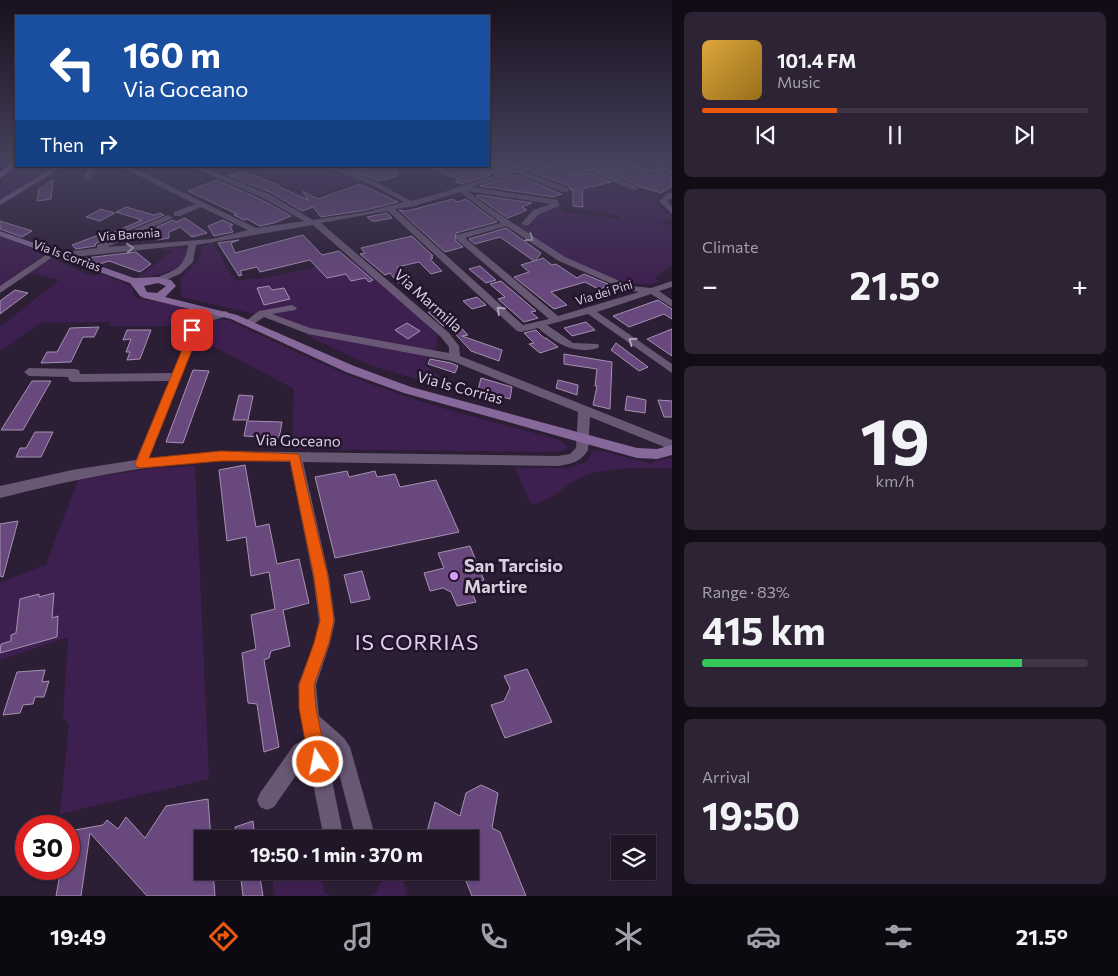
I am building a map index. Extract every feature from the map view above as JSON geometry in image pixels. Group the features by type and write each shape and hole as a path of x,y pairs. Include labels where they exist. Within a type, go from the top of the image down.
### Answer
{"street":[{"path":"90,251 202,204 255,230"},
{"name":"Via Marmilla","path":"279,204 316,223 445,335 454,346 455,358 672,445"},
{"name":"Via Baronia","path":"60,253 192,244 220,240 255,230 316,223 412,204"},
{"path":"480,204 562,259 629,288 652,291 672,284"},
{"path":"525,224 536,212 555,204"},
{"path":"390,209 521,329 540,324 566,345 585,348 594,346"},
{"path":"508,222 459,237 556,320"},
{"name":"Via Is Corrias","path":"0,233 60,253 133,281 155,280"},
{"path":"141,289 145,284 177,272 190,260 192,244"},
{"path":"0,290 60,253"},
{"path":"154,297 162,295 170,288 177,272"},
{"path":"155,280 166,281 175,300"},
{"name":"Via Is Corrias","path":"133,281 144,295 175,300 225,314 373,378 408,390 647,454 657,454 672,450"},
{"name":"Via dei Pini","path":"540,324 590,312 652,291 672,304"},
{"path":"196,306 200,312 199,325"},
{"path":"249,323 262,313 292,308"},
{"path":"590,312 672,369"},
{"name":"Via Is Corrias","path":"262,313 298,328 419,349 455,358"},
{"path":"141,464 191,340 191,332 207,319 225,314"},
{"path":"29,372 75,373 73,378 175,377"},
{"path":"582,438 584,410"},
{"name":"Via Goceano","path":"0,492 72,475 141,464 221,456 558,461 574,458 579,455 582,450 582,438"},
{"path":"295,457 321,577 327,620 322,643 306,685 314,744 332,830"},
{"path":"310,720 337,745 343,754 364,830"},
{"path":"267,800 300,752 314,744"}],"shaded area":[{"path":"553,204 562,205 562,212 620,219 619,215 578,210 577,204 656,204 672,216 672,219 661,222 672,227 672,264 655,278 660,281 651,284 640,284 626,282 597,273 564,257 511,223 517,222 527,227 532,226 531,220"},
{"path":"0,236 45,254 0,286"},
{"path":"212,243 235,281 258,279 353,260 411,308 438,336 436,349 429,354 424,364 439,376 436,385 367,364 306,335 302,325 182,297 180,288 184,275 197,261 202,247"},
{"path":"182,247 187,249 187,257 177,268 161,274 137,277 172,252 160,248"},
{"path":"52,258 58,258 59,262 92,276 104,275 127,284 132,288 134,296 140,299 177,305 193,312 197,317 186,330 186,326 109,326 110,322 40,323 0,351 0,327 59,280 29,273"},
{"path":"221,319 228,320 365,382 450,410 560,440 568,447 566,450 553,452 292,449 294,389 213,346 198,345 204,327 210,322"},
{"path":"597,450 652,464 656,460 672,458 672,468 626,468 592,473 576,480 552,497 531,504 515,468 569,468 586,462 593,451"},
{"path":"195,466 209,779 60,814 69,724 63,716 68,637 0,660 0,583 46,565 78,480 153,468"},
{"path":"272,880 321,880 324,892 331,896 275,896"},
{"path":"382,880 403,880 407,896 370,896 377,891"}],"building":[{"path":"215,204 269,204 291,216 260,226 234,215 237,214"},
{"path":"290,204 391,204 321,217 313,207 302,211"},
{"path":"435,204 472,204 497,222 456,233 455,240 463,247 445,252 399,210 407,211"},
{"path":"487,204 530,204 522,207 527,210 508,218"},
{"path":"573,204 583,204 583,207 573,206"},
{"path":"126,207 154,215 160,213 164,215 96,243 95,246 76,249 72,245 109,231 112,233 142,220 116,212"},
{"path":"101,209 115,213 100,221 86,217"},
{"path":"387,213 392,218 372,221 367,217"},
{"path":"185,218 207,233 192,237 180,227 169,232 169,238 157,240 157,227 173,220 176,222"},
{"path":"223,220 233,225 230,226 233,232 214,236 208,226"},
{"path":"0,221 32,231 22,237 0,229"},
{"path":"506,228 541,253 535,261 543,258 577,278 584,274 608,284 600,290 585,282 551,292 567,305 554,309 514,277 529,272 521,265 534,261 500,237 475,244 469,239"},
{"path":"303,235 322,255 339,251 373,280 369,282 365,278 351,281 346,274 327,278 310,260 260,272 257,267 240,271 242,275 239,276 218,243 239,240 231,243 235,253"},
{"path":"412,236 433,256 430,259 442,271 431,274 419,262 397,267 409,280 398,283 390,273 385,275 360,254 365,253 361,248"},
{"path":"136,252 151,264 140,272 109,261 100,264 86,258"},
{"path":"480,266 496,280 486,283 469,269"},
{"path":"501,281 536,311 531,312 538,318 524,322 498,299 505,297 490,284"},
{"path":"269,286 272,290 284,288 290,299 264,305 257,288"},
{"path":"15,290 28,293 0,314 0,301"},
{"path":"477,297 486,305 472,309 463,301"},
{"path":"658,300 672,309 672,319 664,314 629,327 613,316"},
{"path":"442,308 468,335 462,336 502,350 499,361 471,351 447,325 443,326 428,312"},
{"path":"586,322 595,330 572,336 564,328"},
{"path":"407,323 420,331 408,339 395,330"},
{"path":"99,327 94,337 83,337 71,362 41,363 47,352 57,352 70,328"},
{"path":"672,329 672,356 647,339"},
{"path":"127,330 151,330 140,359 127,360 130,352 126,352 131,339 123,340"},
{"path":"536,330 558,347 540,353 529,344 534,343 524,333"},
{"path":"616,343 648,367 639,371 611,350"},
{"path":"564,354 612,362 610,409 593,405 597,386 595,386 597,369 564,364"},
{"path":"430,359 458,366 455,373 428,364"},
{"path":"193,370 209,371 183,443 166,442"},
{"path":"481,378 512,387 510,399 478,390"},
{"path":"558,380 578,385 577,395 556,388"},
{"path":"32,381 51,381 23,430 1,430"},
{"path":"239,395 253,396 248,420 233,420"},
{"path":"627,396 646,400 645,413 625,410"},
{"path":"658,400 672,401 672,417 664,417"},
{"path":"247,421 282,422 279,438 244,436"},
{"path":"35,432 53,432 41,457 16,457 20,448 26,448"},
{"path":"245,465 256,527 269,524 277,564 299,559 309,603 283,610 290,646 271,651 269,658 264,660 279,747 264,752 257,704 248,703 242,653 256,649 251,615 275,609 269,572 251,576 246,537 227,541 219,470"},
{"path":"347,471 349,477 375,471 377,477 395,474 400,487 436,480 459,532 335,558 315,477"},
{"path":"18,521 3,577 0,576 0,524"},
{"name":"San Tarcisio Martire","path":"470,546 484,580 468,584 476,602 457,606 451,592 443,588 430,591 424,573 444,568 438,553"},
{"path":"362,571 370,599 351,603 344,575"},
{"path":"54,593 52,618 58,616 57,637 0,653 1,644 11,641 11,635 16,633 20,599 39,594 39,597"},
{"path":"527,669 552,722 505,738 491,705 504,701 510,688 504,676"},
{"path":"45,670 42,682 49,681 44,697 35,697 33,704 23,705 20,713 3,715 17,672"},
{"path":"481,785 498,793 492,828 500,832 526,896 472,896 466,880 479,880 479,830 427,830 435,802 460,816 466,793"},
{"path":"208,799 210,830 194,830 194,880 214,880 215,896 147,896 90,833 81,896 56,896 59,880 80,880 80,829 103,825 107,820 118,829 126,817 145,838 166,806"},
{"path":"253,821 254,830 235,830 235,827"},
{"path":"241,880 260,880 263,896 243,896"}],"place":[{"name":"San Tarcisio Martire","path":"454,576"}],"district":[{"name":"IS CORRIAS","path":"417,643"}],"route":[{"path":"192,330 191,340 141,464 221,456 295,457 321,577 327,620 322,643 306,685 308,708 318,762"}]}
